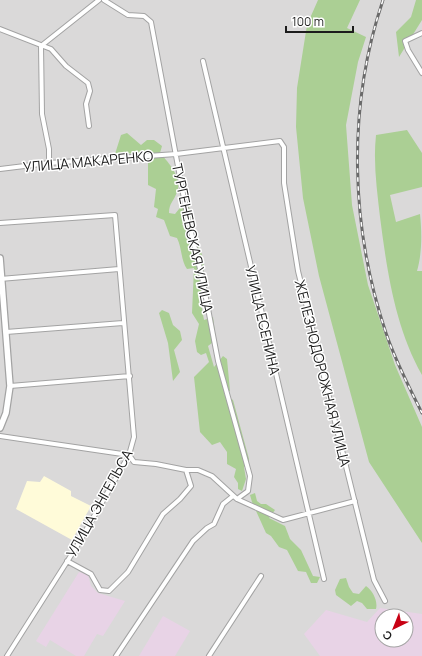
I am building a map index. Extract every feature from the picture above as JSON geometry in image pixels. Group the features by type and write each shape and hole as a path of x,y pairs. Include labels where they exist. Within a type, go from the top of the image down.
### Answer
{"street":[{"path":"41,46 97,0"},
{"name":"ТУРГЕНЕВСКАЯ УЛИЦА","path":"104,0 128,15 144,16 151,22 188,220 202,277 218,361 250,476 248,491 237,499"},
{"path":"0,29 51,49 66,66 88,84 90,91 86,104 89,126"},
{"path":"422,33 405,41 408,50 422,74"},
{"path":"41,46 42,114 49,149 49,163"},
{"name":"УЛИЦА ЕСЕНИНА","path":"203,61 324,579"},
{"name":"УЛИЦА МАКАРЕНКО","path":"0,169 49,163 176,154 280,141"},
{"name":"ЖЕЛЕЗНОДОРОЖНАЯ УЛИЦА","path":"280,141 284,147 284,183 298,271 374,580 385,601"},
{"name":"УЛИЦА ЭНГЕЛЬСА","path":"0,223 115,215 123,323 130,376 134,437 129,455 67,561 7,656"},
{"path":"0,258 10,386 6,413 0,428"},
{"path":"1,279 119,269"},
{"path":"6,332 123,323"},
{"path":"10,386 130,376"},
{"path":"0,436 129,455 134,462 156,464 186,470 198,470 212,476 237,499 283,520 308,512 355,501"},
{"path":"67,561 91,574 100,590 109,591 128,572 163,514 180,499 191,486 186,470"},
{"path":"116,656 193,541 207,528 214,524 223,504 233,496"},
{"path":"209,656 261,576"}],"shaded area":[{"path":"0,0 422,0 422,656 0,656"},
{"path":"44,476 71,491 71,496 91,506 72,540 16,509 27,481 40,482"},
{"path":"79,572 88,575 91,586 98,593 125,601 103,636 97,634 84,656 76,656 50,640 46,647 36,641"},
{"path":"326,610 367,622 374,614 374,648 414,648 414,613 422,614 422,656 320,656 304,634"},
{"path":"163,616 190,631 175,656 139,656"}],"green space":[{"path":"318,0 360,0 347,28 366,37 358,62 346,125 352,205 368,285 395,365 422,427 422,543 369,462 319,276 303,198 296,127 297,88 307,25"},
{"path":"416,0 422,0 422,20 399,57 396,32 411,17"},
{"path":"407,130 422,153 422,187 390,195 396,222 420,214 421,243 417,271 422,271 422,375 405,338 389,278 376,176 376,135"},
{"path":"127,133 141,145 147,140 154,140 162,146 160,153 174,171 178,181 177,192 171,204 169,213 175,214 187,199 192,218 182,224 195,241 203,258 204,268 201,296 204,320 213,317 216,340 208,346 214,367 223,356 227,359 230,391 224,394 233,400 249,459 249,466 244,467 246,479 242,491 238,489 238,483 234,477 236,469 227,464 227,452 220,442 212,445 200,432 194,377 209,362 206,353 201,355 197,352 195,341 199,324 192,313 194,268 187,269 177,238 170,236 164,220 156,217 158,209 154,207 156,189 148,185 148,163 143,153 115,154 121,135"},
{"path":"162,310 169,313 173,325 180,331 182,340 174,350 180,372 173,381 168,343 159,313"},
{"path":"255,493 257,501 261,504 266,504 275,510 269,518 285,526 290,539 301,550 313,576 320,577 317,583 311,583 306,572 298,571 287,550 279,547 271,536 266,533 250,495"},
{"path":"346,578 353,593 359,594 366,586 369,588 376,600 376,608 367,609 362,603 357,601 351,606 336,595 335,590 340,579"}],"railway":[{"path":"383,0 371,41 363,82 359,124 358,166 360,209 365,251 374,292 386,333 398,363 422,413"}]}
